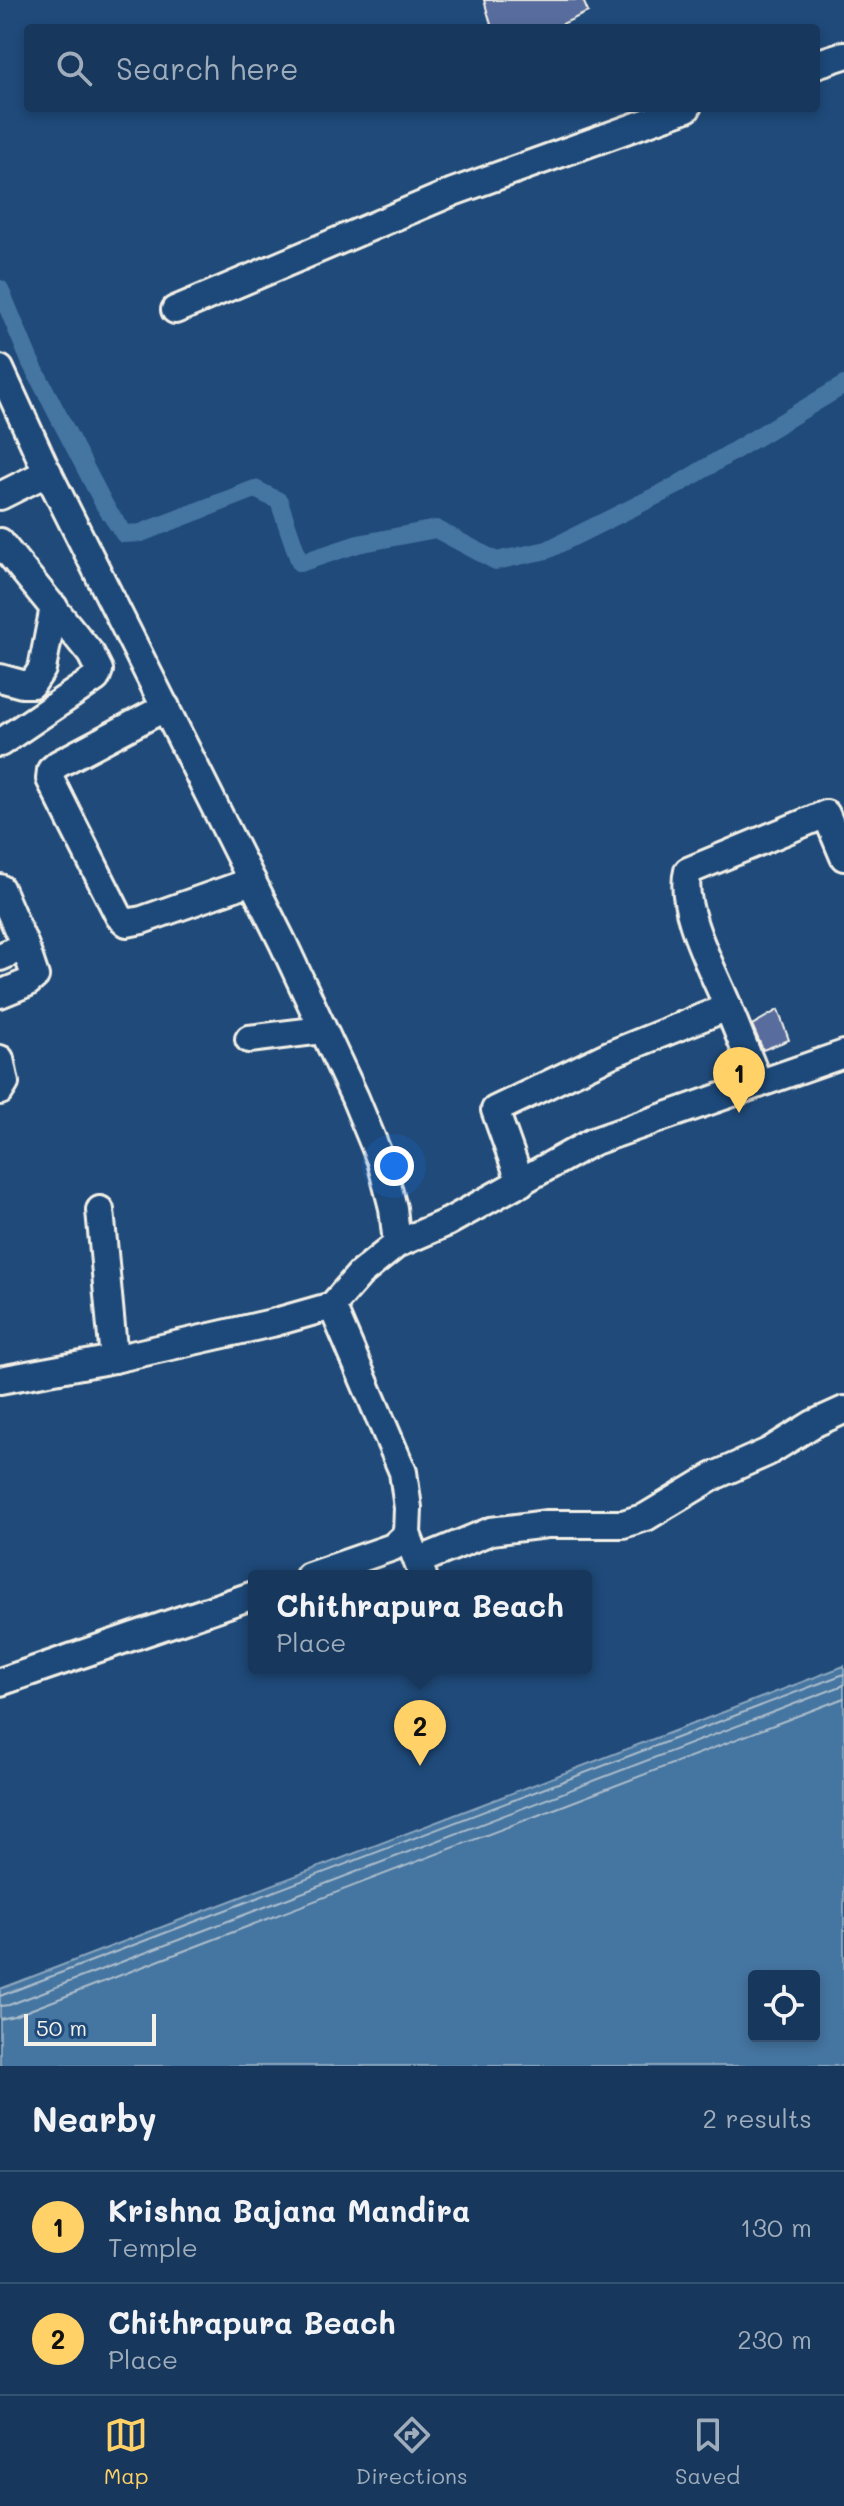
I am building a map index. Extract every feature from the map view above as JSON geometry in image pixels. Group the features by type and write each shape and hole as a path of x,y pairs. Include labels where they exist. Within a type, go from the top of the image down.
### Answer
{"street":[{"path":"820,63 844,55"},
{"path":"175,310 453,192 676,112"},
{"path":"0,369 322,1030 381,1161 393,1208 397,1244"},
{"path":"0,496 48,472"},
{"path":"0,743 96,678 99,670 95,659 1,536"},
{"path":"0,678 32,684 38,677 54,607"},
{"path":"166,707 58,764 51,770 50,779 119,916 127,923 252,881"},
{"path":"759,1084 687,905 684,884 688,871 826,814 837,822 844,857"},
{"path":"0,888 35,976 27,983 0,994"},
{"path":"0,957 25,946"},
{"path":"521,1183 495,1110 611,1054 728,1007"},
{"path":"249,1039 322,1030"},
{"path":"0,1380 114,1359 332,1306 360,1274 397,1244 448,1222 592,1142 844,1054"},
{"path":"0,1059 5,1083 0,1091"},
{"path":"100,1210 114,1359"},
{"path":"332,1306 403,1472 408,1508 407,1534 421,1569 491,1531 547,1524 623,1524 646,1517 714,1476 768,1452 813,1424 844,1410"},
{"path":"326,1570 393,1547 407,1534"},
{"path":"0,1682 248,1597"}],"water":[{"path":"844,1666 844,2066 0,2066 0,1989"}],"building":[{"path":"484,0 583,0 588,12 562,24 491,24"},
{"path":"778,1010 789,1040 763,1050 752,1025"}],"waterway":[{"path":"0,289 30,361 105,506 124,534 141,533 255,489 279,501 300,563 358,544 436,529 496,561 547,550 674,487 844,385"}],"place":[{"name":"Krishna Bajana Mandira","path":"739,1113"},
{"name":"Chithrapura Beach","path":"420,1766"}]}
